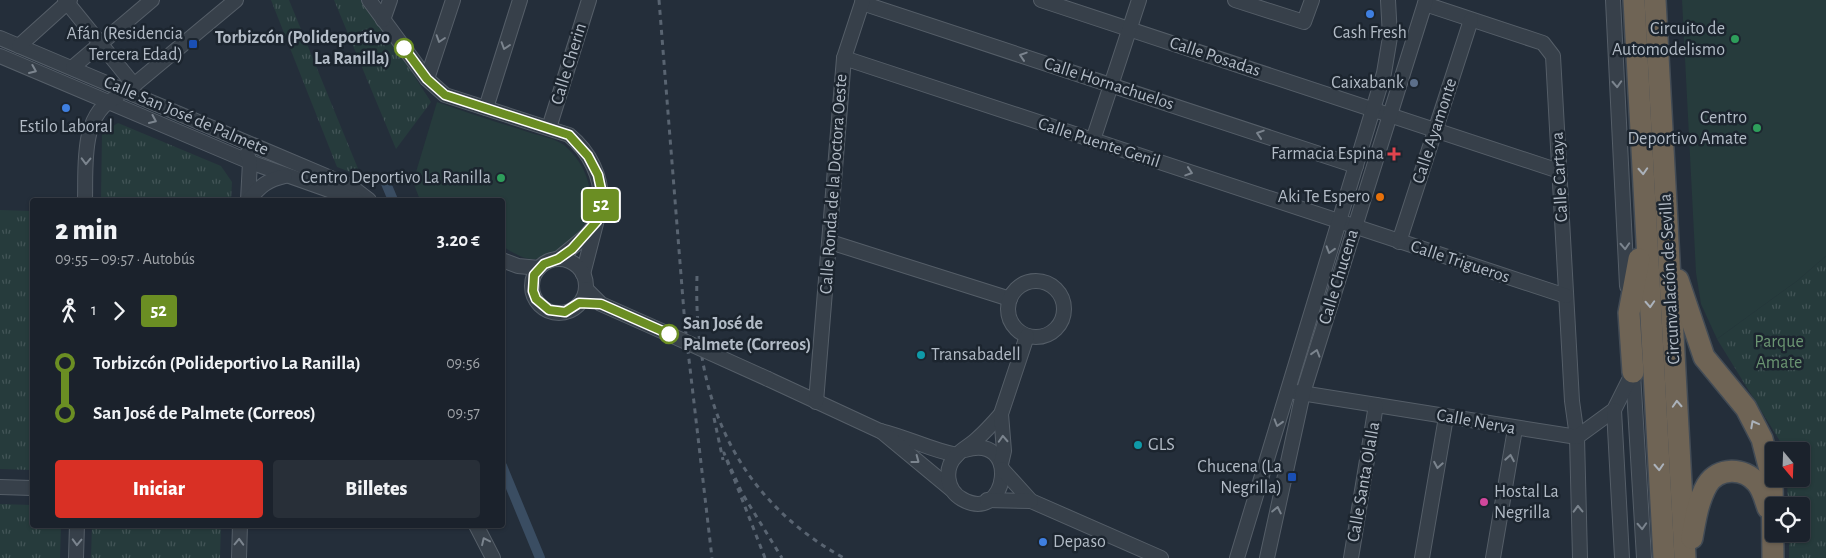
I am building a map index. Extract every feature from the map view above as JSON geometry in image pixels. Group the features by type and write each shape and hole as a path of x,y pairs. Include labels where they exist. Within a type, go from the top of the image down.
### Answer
{"highway":[{"name":"Circunvalación de Sevilla","path":"1634,0 1664,558"},
{"name":"Circunvalación de Sevilla","path":"1657,0 1657,38 1687,558"},
{"path":"1633,372 1629,313 1646,221"},
{"path":"1669,249 1704,357 1746,408 1762,439 1772,478 1772,497"},
{"path":"1687,558 1697,511 1708,484 1718,475 1729,470 1740,471 1758,483 1765,498"},
{"path":"1772,542 1773,558"}],"street":[{"path":"72,67 152,0"},
{"path":"369,0 427,79 445,95 569,135 588,156 598,175 602,194 583,274 586,289 601,304 880,431 898,435 936,451 961,452 976,448 986,450 994,455 1031,501"},
{"path":"383,20 390,0"},
{"path":"427,79 453,0"},
{"path":"486,108 520,0"},
{"name":"Calle Cherin","path":"549,128 589,0"},
{"name":"Calle Posadas","path":"1041,0 1559,171"},
{"path":"1093,140 1139,0"},
{"path":"1235,0 1304,22 1312,0"},
{"name":"Calle Chucena","path":"1237,558 1374,110 1384,73 1390,37 1388,0"},
{"path":"1613,0 1629,313"},
{"path":"19,46 68,1 131,89"},
{"path":"85,198 86,144 95,120 109,101 131,89 235,1"},
{"name":"Calle Ronda de la Doctora Oeste","path":"816,402 844,58 862,2"},
{"name":"Calle Hornachuelos","path":"862,2 1356,166"},
{"name":"Calle Chucena","path":"1267,558 1303,393 1426,2"},
{"name":"Calle Cartaya","path":"1426,2 1471,20 1543,43 1553,56 1572,401 1577,437 1580,558"},
{"name":"Calle Ayamonte","path":"1399,242 1471,20"},
{"name":"Calle San José de Palmete","path":"0,38 131,89 244,141 352,187 366,198"},
{"name":"Calle San José de Palmete","path":"0,56 340,198"},
{"name":"Calle Puente Genil","path":"844,58 1354,227"},
{"path":"67,84 131,89"},
{"path":"244,141 250,162 249,198"},
{"path":"251,198 259,187 271,179 284,176"},
{"path":"586,289 579,303 565,312 549,310 536,299 533,282 534,275 544,264 558,259 586,236 597,221"},
{"name":"Calle Trigueros","path":"1354,227 1566,296"},
{"path":"830,242 1010,299"},
{"path":"558,259 573,263 583,274"},
{"path":"505,261 518,266 539,268"},
{"path":"518,266 533,282"},
{"path":"1031,282 1049,284 1060,295 1064,310 1058,326 1044,336 1028,336 1013,325 1010,317 1010,299 1022,285 1031,282"},
{"path":"579,303 601,304"},
{"path":"987,500 1000,488 1003,480 1002,414 1028,336"},
{"path":"1577,437 1614,410 1633,372"},
{"path":"1633,372 1644,558"},
{"name":"Calle Nerva","path":"1288,391 1577,437"},
{"name":"Calle Santa Olalla","path":"1351,558 1376,405"},
{"path":"1614,410 1622,558"},
{"path":"952,489 948,472 951,463 1002,414"},
{"path":"1422,558 1446,417"},
{"path":"1493,558 1515,428"},
{"path":"880,431 966,501 1031,501 1148,555 1161,558"},
{"path":"0,488 30,488"},
{"path":"76,558 77,528"},
{"path":"239,558 240,528"},
{"path":"477,528 492,558"}],"green space":[{"path":"271,0 289,0 361,176 337,167"},
{"path":"334,0 365,0 431,102 396,149"},
{"name":"Centro Deportivo Amate","path":"1682,0 1826,0 1826,256 1797,281 1717,339 1701,304 1696,273"},
{"name":"Centro Deportivo La Ranilla","path":"437,102 557,141 564,145 576,157 584,171 589,186 588,216 581,230 571,242 543,257 527,258 505,248 505,198 419,198 413,182"},
{"path":"118,123 221,166 232,182 231,198 101,198 102,133"},
{"path":"0,210 30,211 30,470 0,469"},
{"name":"Parque Amate","path":"1826,256 1826,558 1789,558 1789,542 1810,542 1810,497 1788,497 1787,488 1810,488 1810,442 1780,442 1717,339 1797,281"},
{"path":"0,504 30,505 30,528 61,528 60,558 0,558"},
{"path":"92,528 221,528 220,558 91,558"}],"waterway":[{"path":"385,181 392,198"},
{"path":"505,473 540,558"}],"railway":[{"path":"659,0 685,325 712,558"},
{"path":"697,276 698,320 703,363 713,403 728,440 749,474 774,506 806,534 844,558"},
{"path":"714,418 723,460"},
{"path":"765,558 724,453 742,493 782,558"}],"bus line":[{"name":"52","path":"404,48 427,79 445,95 569,135 588,156 598,175 602,194 597,221 586,236 572,249 558,259 550,260 544,264 534,275 533,291 541,306 549,310 565,312 579,303 601,304 669,334"}],"place":[{"name":"Cash Fresh","path":"1370,14"},
{"name":"Circuito de Automodelismo","path":"1735,39"},
{"name":"Afán (Residencia Tercera Edad)","path":"193,44"},
{"name":"Torbizcón (Polideportivo La Ranilla)","path":"404,48"},
{"name":"Caixabank","path":"1414,83"},
{"name":"Estilo Laboral","path":"66,108"},
{"name":"Centro Deportivo Amate","path":"1757,128"},
{"name":"Farmacia Espina","path":"1394,154"},
{"name":"Centro Deportivo La Ranilla","path":"501,178"},
{"name":"Aki Te Espero","path":"1380,197"},
{"name":"San José de Palmete (Correos)","path":"669,334"},
{"name":"Transabadell","path":"921,355"},
{"name":"GLS","path":"1138,445"},
{"name":"Chucena (La Negrilla)","path":"1292,477"},
{"name":"Hostal La Negrilla","path":"1484,502"},
{"name":"Depaso","path":"1043,542"}]}
